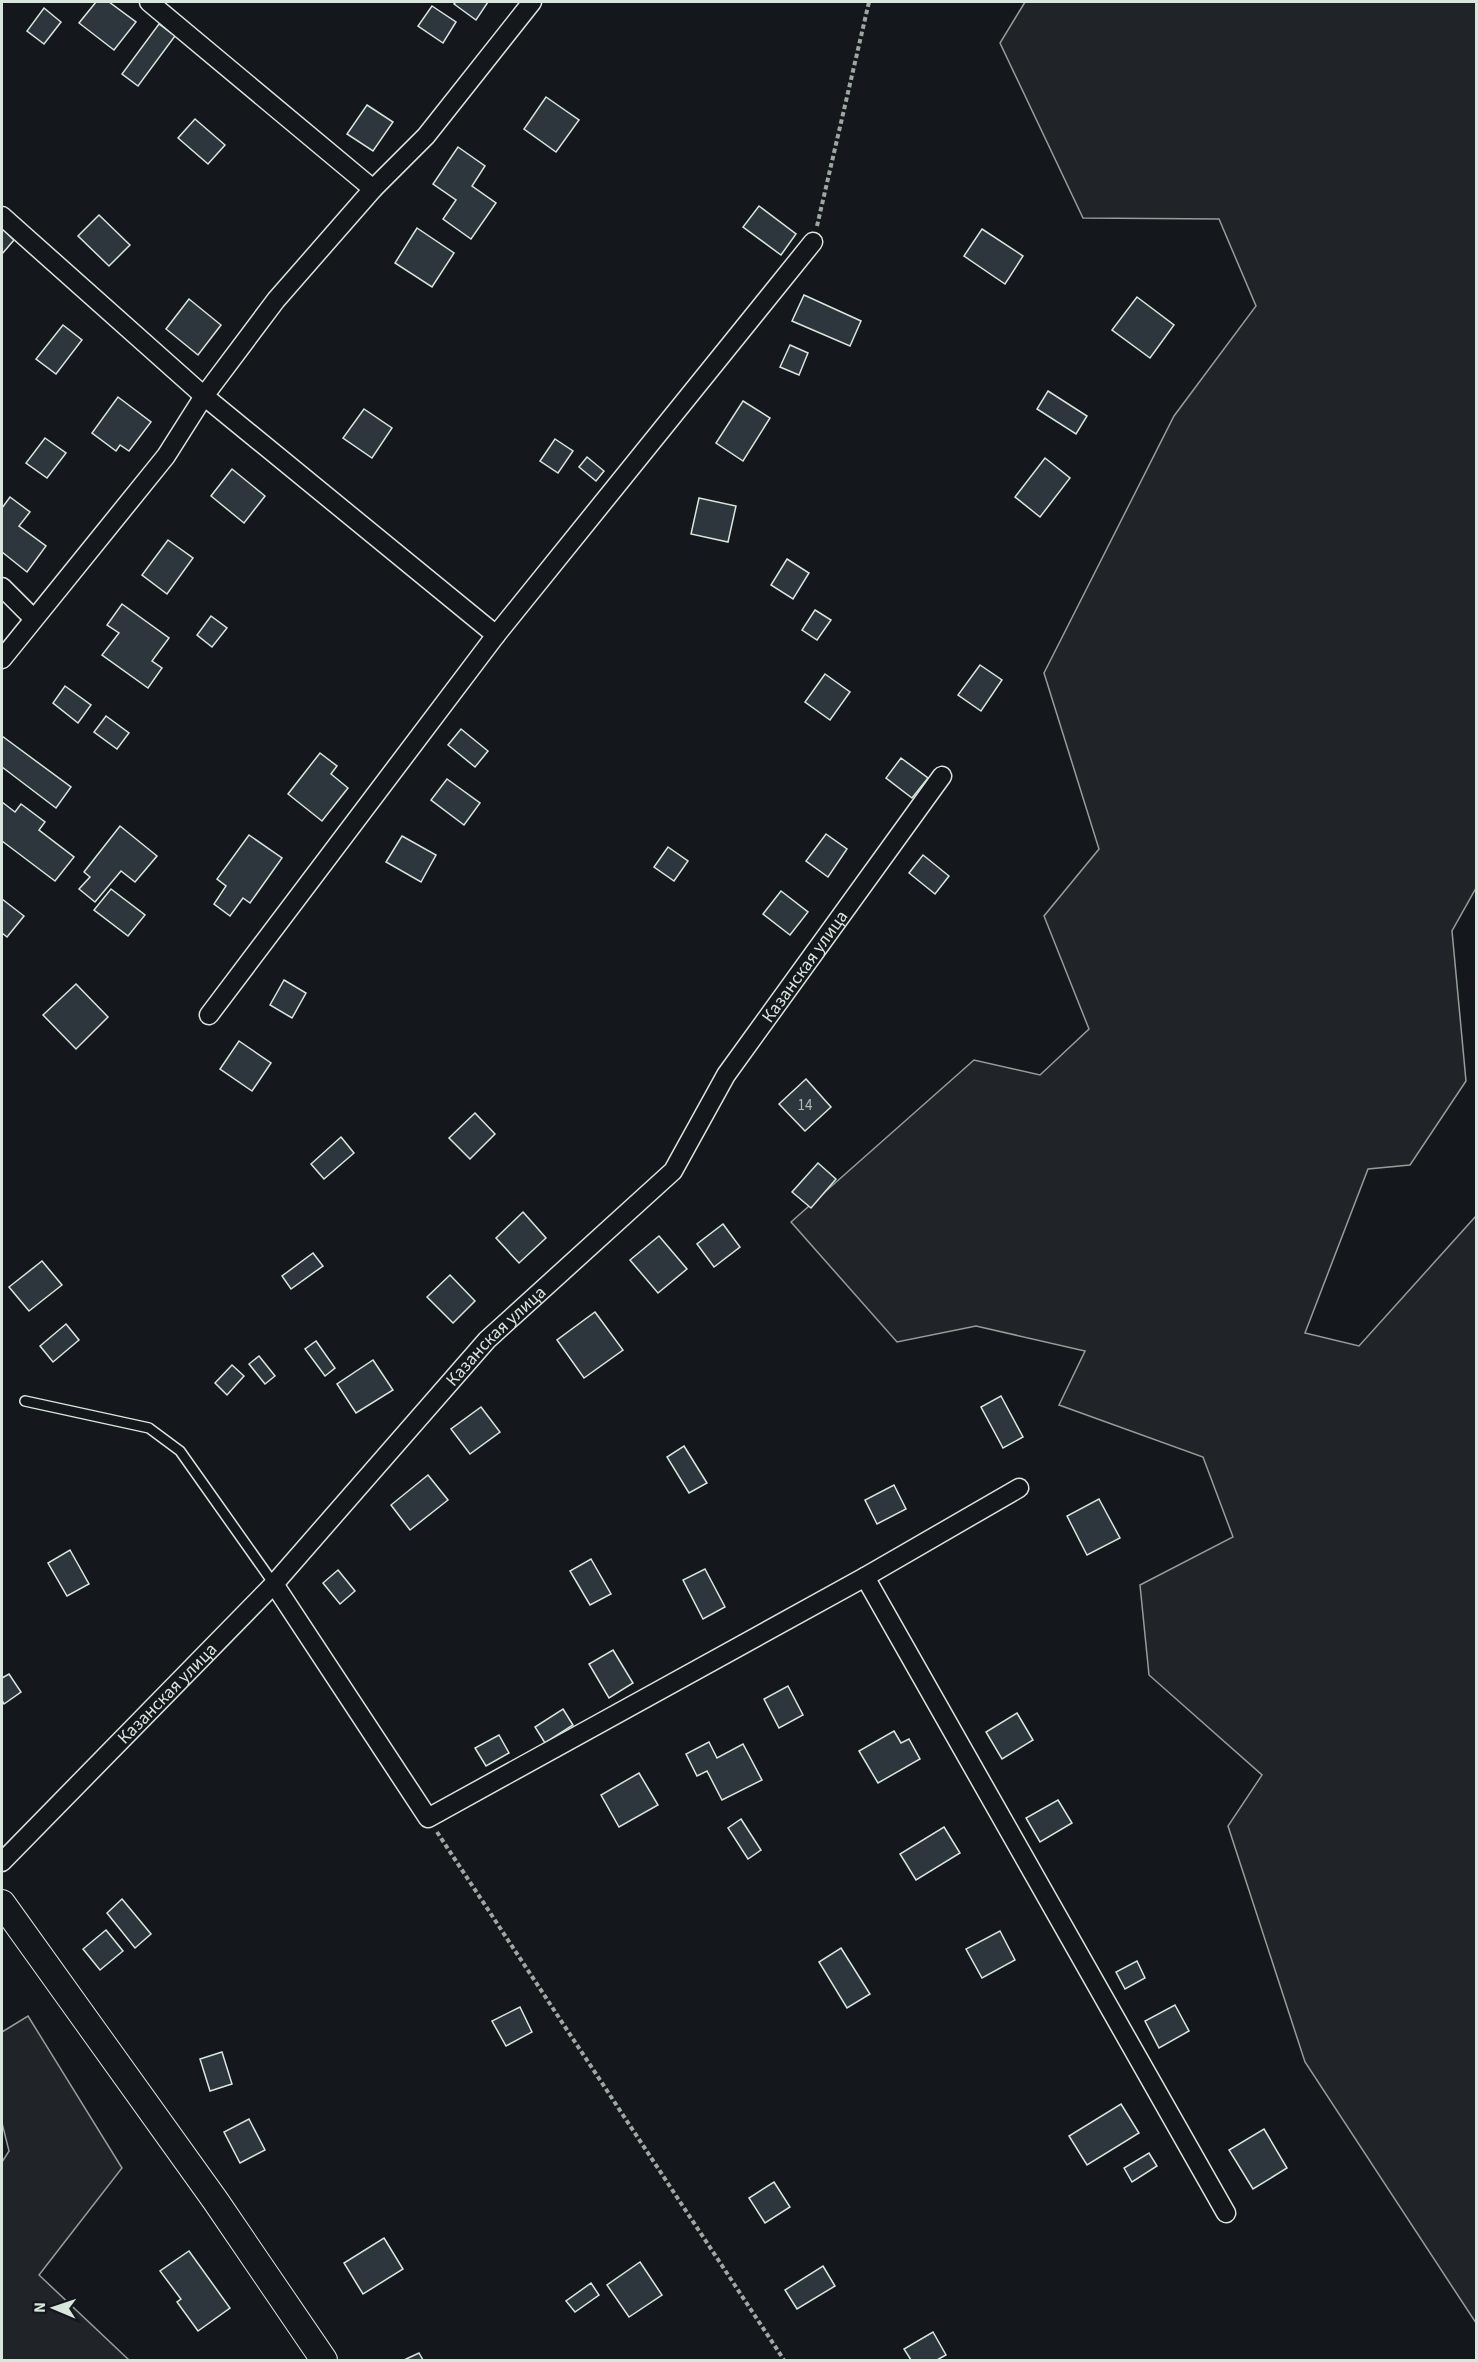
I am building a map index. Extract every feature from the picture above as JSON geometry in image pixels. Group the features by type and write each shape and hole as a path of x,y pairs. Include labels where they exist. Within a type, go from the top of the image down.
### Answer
{"street":[{"path":"149,2 373,189"},
{"path":"2,659 166,456 204,396 276,300 373,189 426,136 532,2"},
{"path":"2,216 204,396 496,635"},
{"path":"209,1015 496,635 813,242"},
{"path":"2,587 33,618"},
{"name":"Казанская улица","path":"2,1862 274,1584 487,1340 673,1171 726,1075 942,776"},
{"path":"274,1584 428,1818 865,1577 1019,1488"},
{"path":"865,1577 1226,2213"},
{"path":"2,1903 215,2199 324,2361"}],"lane":[{"path":"25,1401 149,1428 180,1451 274,1584"}],"path":[{"path":"813,242 869,2"},
{"path":"428,1818 784,2361"}],"shaded area":[{"path":"1025,2 1476,2 1476,888 1452,931 1466,1081 1410,1165 1368,1169 1305,1333 1359,1346 1476,1216 1476,2323 1305,2062 1228,1826 1262,1775 1149,1675 1140,1585 1233,1537 1203,1457 1059,1405 1085,1351 976,1326 897,1342 791,1222 974,1060 1040,1075 1089,1029 1044,916 1099,849 1044,673 1174,416 1256,306 1219,219 1083,218 1000,43"},
{"path":"28,2016 122,2168 39,2275 129,2360 2,2360 2,2162 9,2151 2,2123 2,2032"}],"building":[{"path":"96,2 109,2 136,22 114,50 79,23"},
{"path":"456,2 488,2 476,20 454,4"},
{"path":"432,6 456,22 443,43 418,26"},
{"path":"44,8 61,22 44,44 27,31"},
{"path":"159,24 175,36 138,86 122,74"},
{"path":"546,97 579,120 556,152 524,129"},
{"path":"367,105 393,122 373,151 347,134"},
{"path":"195,119 225,145 208,164 178,138"},
{"path":"458,147 485,166 472,186 496,203 471,239 443,219 456,200 433,184"},
{"path":"759,206 796,234 781,255 743,227"},
{"path":"99,215 130,245 109,266 78,236"},
{"path":"2,228 14,240 2,254"},
{"path":"417,228 454,253 432,287 395,263"},
{"path":"982,229 1023,256 1005,284 964,256"},
{"path":"804,295 861,321 850,346 792,321"},
{"path":"1137,297 1174,325 1150,358 1112,330"},
{"path":"189,299 221,325 198,355 166,329"},
{"path":"63,325 82,340 56,374 36,359"},
{"path":"790,345 808,353 799,375 780,367"},
{"path":"1048,391 1087,416 1076,434 1037,409"},
{"path":"118,397 151,422 129,451 120,445 116,451 92,433"},
{"path":"743,401 770,418 743,461 716,443"},
{"path":"364,409 392,428 372,458 343,438"},
{"path":"45,438 66,453 47,478 26,463"},
{"path":"555,439 573,451 558,473 540,461"},
{"path":"587,457 604,471 596,481 579,467"},
{"path":"1045,458 1070,478 1040,517 1015,497"},
{"path":"232,469 265,496 244,523 211,496"},
{"path":"10,497 30,512 19,526 46,546 27,572 2,552 2,508"},
{"path":"699,498 736,506 728,542 691,534"},
{"path":"168,540 193,558 167,594 142,575"},
{"path":"787,559 809,573 793,599 771,585"},
{"path":"122,604 169,638 152,661 162,668 148,688 102,655 119,633 107,625"},
{"path":"815,610 831,620 817,640 802,630"},
{"path":"211,616 227,628 212,647 197,635"},
{"path":"980,665 1002,680 981,711 958,695"},
{"path":"825,674 850,692 830,720 805,702"},
{"path":"65,686 91,705 78,723 53,703"},
{"path":"106,716 129,733 117,749 94,732"},
{"path":"461,729 488,751 475,767 448,745"},
{"path":"2,736 71,787 56,808 2,767"},
{"path":"320,753 337,766 331,774 348,788 322,821 288,794"},
{"path":"901,758 928,778 912,798 886,778"},
{"path":"447,779 480,803 464,825 431,800"},
{"path":"2,802 15,812 21,804 45,822 39,830 74,857 55,881 2,841"},
{"path":"120,826 157,856 135,882 121,871 95,902 79,889 90,877 84,872"},
{"path":"826,834 847,849 828,877 806,861"},
{"path":"249,835 282,858 250,903 243,898 230,916 214,904 226,886 217,879"},
{"path":"402,836 436,855 421,882 386,862"},
{"path":"668,847 688,861 674,881 654,867"},
{"path":"923,855 949,876 935,894 909,873"},
{"path":"111,889 145,915 128,936 94,910"},
{"path":"781,891 808,912 790,935 763,914"},
{"path":"2,899 24,916 7,937 2,933"},
{"path":"284,980 306,993 292,1018 270,1005"},
{"path":"76,984 108,1017 76,1049 43,1015"},
{"path":"239,1041 271,1063 252,1091 220,1069"},
{"path":"806,1079 831,1107 805,1131 779,1104"},
{"path":"475,1113 495,1134 470,1159 449,1138"},
{"path":"341,1137 354,1153 324,1179 311,1164"},
{"path":"818,1163 836,1179 811,1208 792,1192"},
{"path":"523,1212 546,1238 519,1263 496,1238"},
{"path":"723,1224 740,1247 714,1267 697,1244"},
{"path":"659,1236 687,1269 658,1293 630,1260"},
{"path":"313,1253 323,1266 291,1289 282,1276"},
{"path":"42,1261 62,1285 29,1311 9,1287"},
{"path":"450,1275 475,1301 453,1323 427,1297"},
{"path":"595,1312 623,1350 584,1378 557,1340"},
{"path":"66,1324 79,1340 53,1362 40,1346"},
{"path":"316,1341 335,1368 325,1376 305,1349"},
{"path":"259,1356 275,1376 265,1384 249,1364"},
{"path":"373,1360 393,1390 356,1413 337,1384"},
{"path":"232,1365 244,1376 227,1395 215,1383"},
{"path":"1001,1396 1023,1437 1003,1448 981,1407"},
{"path":"481,1407 500,1432 470,1454 451,1429"},
{"path":"684,1446 707,1483 689,1493 667,1457"},
{"path":"428,1475 448,1500 410,1530 391,1505"},
{"path":"894,1485 906,1509 877,1524 865,1500"},
{"path":"1099,1499 1120,1538 1087,1555 1067,1516"},
{"path":"70,1550 89,1584 67,1596 48,1563"},
{"path":"591,1559 611,1594 590,1605 570,1571"},
{"path":"705,1569 725,1607 703,1619 683,1580"},
{"path":"338,1570 355,1591 340,1604 323,1583"},
{"path":"613,1650 633,1683 609,1698 589,1664"},
{"path":"9,1674 21,1692 4,1704 2,1678"},
{"path":"788,1686 803,1715 779,1728 764,1699"},
{"path":"563,1709 573,1725 545,1743 535,1727"},
{"path":"1017,1713 1033,1740 1002,1759 986,1732"},
{"path":"894,1731 901,1743 909,1739 920,1759 878,1783 859,1751"},
{"path":"499,1735 509,1753 486,1766 475,1748"},
{"path":"709,1742 717,1758 743,1744 762,1780 722,1800 707,1771 697,1776 686,1754"},
{"path":"639,1773 658,1805 619,1827 601,1795"},
{"path":"1058,1800 1072,1823 1040,1842 1026,1818"},
{"path":"741,1819 761,1850 748,1859 728,1828"},
{"path":"944,1827 960,1853 916,1880 900,1854"},
{"path":"122,1899 151,1934 135,1948 107,1913"},
{"path":"106,1930 123,1951 100,1970 83,1949"},
{"path":"1000,1931 1015,1960 982,1978 966,1949"},
{"path":"841,1948 870,1994 847,2008 819,1962"},
{"path":"1137,1961 1145,1978 1125,1989 1116,1972"},
{"path":"1175,2005 1189,2031 1159,2048 1145,2021"},
{"path":"520,2007 532,2032 506,2046 492,2021"},
{"path":"222,2052 232,2084 210,2091 200,2059"},
{"path":"1121,2104 1139,2133 1087,2165 1069,2136"},
{"path":"249,2119 265,2150 240,2163 224,2132"},
{"path":"1264,2129 1287,2168 1253,2189 1229,2150"},
{"path":"1149,2153 1157,2166 1132,2182 1124,2168"},
{"path":"774,2182 790,2207 765,2223 749,2198"},
{"path":"384,2238 403,2269 363,2294 344,2263"},
{"path":"189,2251 230,2308 198,2331 177,2302 181,2299 160,2271"},
{"path":"640,2262 662,2295 629,2317 607,2285"},
{"path":"823,2266 835,2286 797,2309 785,2290"},
{"path":"591,2283 599,2295 575,2312 566,2301"},
{"path":"933,2332 946,2355 937,2360 911,2360 904,2349"},
{"path":"419,2353 423,2360 404,2360"}]}
